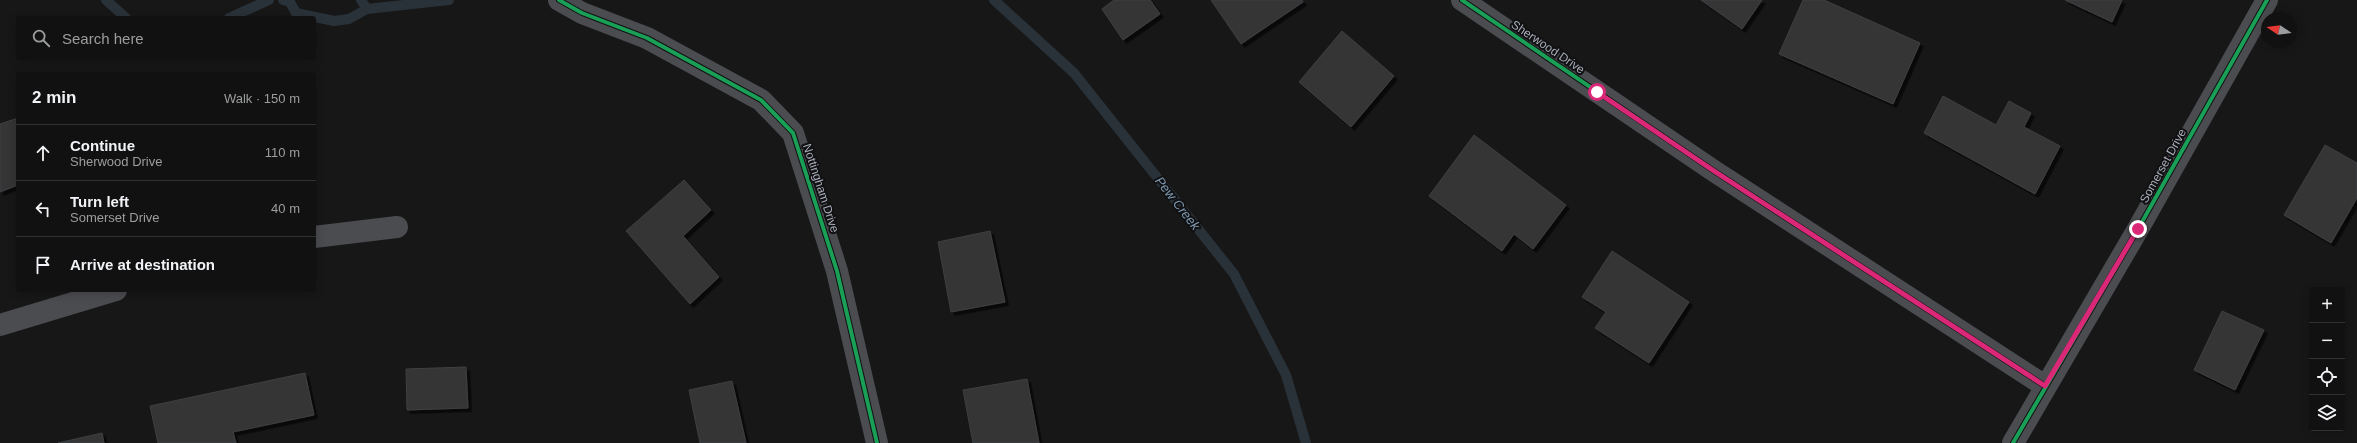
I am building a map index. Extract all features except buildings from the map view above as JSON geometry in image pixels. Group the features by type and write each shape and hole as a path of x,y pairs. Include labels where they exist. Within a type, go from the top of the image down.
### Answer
{"street":[{"name":"Nottingham Drive","path":"558,0 582,13 647,38 761,100 793,133 837,271 877,443"},
{"name":"Sherwood Drive","path":"1462,0 1714,171 2045,386"},
{"name":"Somerset Drive","path":"2013,443 2138,229 2267,0"},
{"path":"316,236 397,227"},
{"path":"0,325 109,292"}],"waterway":[{"path":"106,0 124,16"},
{"path":"233,16 269,0"},
{"path":"283,0 290,2 296,13 310,16"},
{"name":"Pew Creek","path":"361,0 367,9"},
{"path":"316,17 334,21 349,19 367,9 449,0"},
{"name":"Pew Creek","path":"994,0 1074,73 1234,274 1286,375 1306,443"}],"cycle path":[{"path":"559,0 582,13 647,38 761,100 793,133 837,271 877,443"},
{"path":"1462,0 1714,171 2045,386"},
{"path":"2013,443 2138,229 2267,0"}],"route":[{"path":"1597,92 1714,171 2045,386 2138,229"}]}
